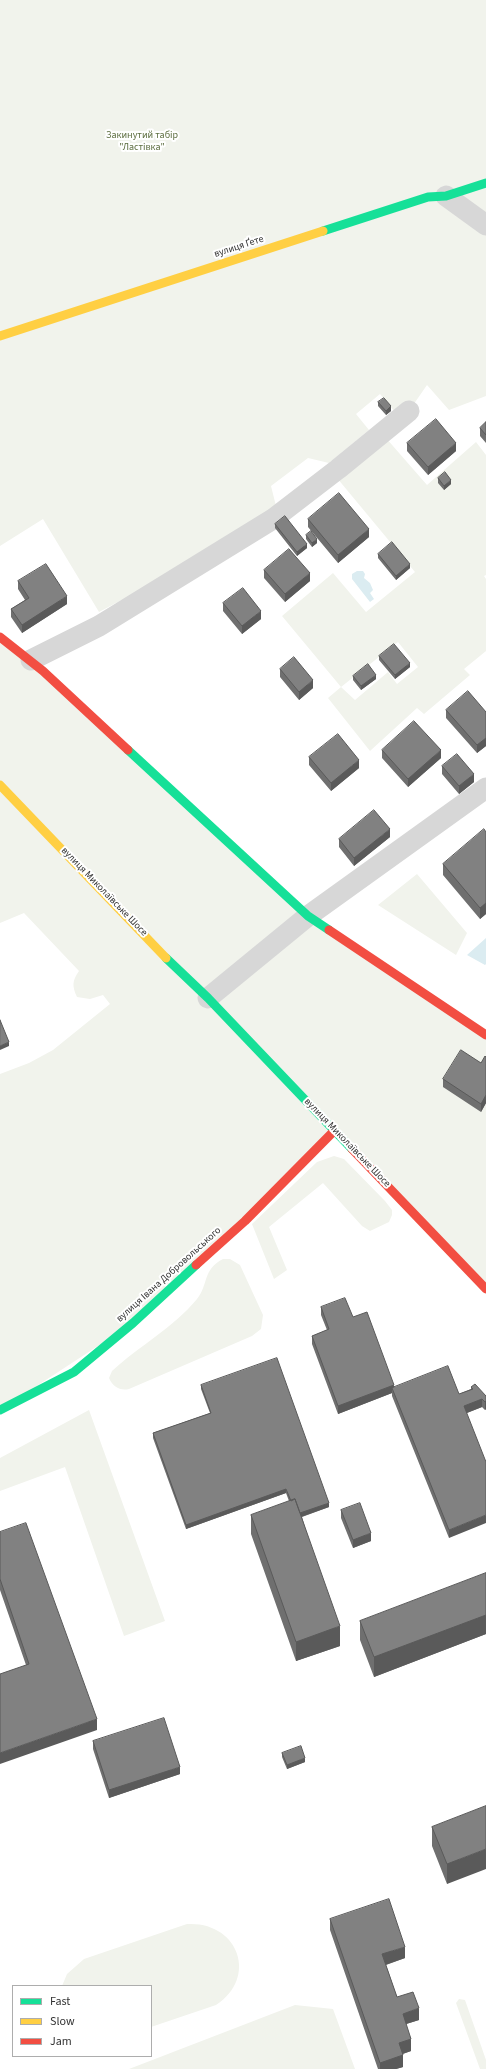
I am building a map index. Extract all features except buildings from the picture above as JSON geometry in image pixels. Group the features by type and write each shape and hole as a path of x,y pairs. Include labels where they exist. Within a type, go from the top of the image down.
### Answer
{"street":[{"name":"вулиця Ґете","path":"0,336 428,197 446,196 486,184"},
{"path":"446,196 486,225"},
{"path":"31,660 99,626 273,519 338,469 409,411"},
{"path":"0,637 31,660 308,916 466,1024 486,1035"},
{"name":"вулиця Миколаївське Шосе","path":"0,785 22,806 167,959 208,998 486,1289"},
{"path":"208,998 308,916 486,788"},
{"name":"вулиця Івана Добровольського","path":"0,1410 74,1372 134,1324 244,1221 334,1131"}],"green space":[{"name":"Закинутий табір \"Ластівка\"","path":"0,0 486,0 486,396 449,410 427,385 409,411 400,418 380,394 356,414 369,430 329,463 308,458 271,486 276,506 150,585 99,612 43,519 0,546"},
{"path":"386,438 427,485 476,442 486,455 486,575 484,576 486,579 486,651 464,669 470,675 424,714 417,708 370,751 328,698 341,687 282,616 333,573 366,612 415,572 337,478","holes":["398,642 418,667 397,684 388,672 355,700 341,687"]},
{"path":"0,637 308,916 486,1035 486,1289 334,1131 133,1323 0,1410 0,1074 29,1063 53,1050 110,1004 103,995 90,999 77,997 74,990 74,984 75,978 79,971 24,913 0,923"},
{"path":"417,874 467,933 456,955 378,905"},
{"path":"334,1156 344,1159 385,1201 392,1210 392,1215 389,1222 370,1231 362,1226 323,1183 269,1227 287,1270 274,1279 252,1224 317,1162"},
{"path":"223,1259 230,1259 240,1265 263,1315 261,1329 252,1336 129,1389 120,1389 115,1386 109,1378 112,1371 133,1353 167,1328 188,1309 201,1293 212,1268 216,1263"},
{"path":"89,1410 165,1621 124,1636 65,1467 0,1491 0,1458"},
{"path":"187,1924 205,1925 219,1931 230,1941 237,1953 239,1966 237,1980 229,1993 216,2005 152,2027 152,1985 62,1985 67,1974 84,1959"},
{"path":"459,1999 465,2000 486,2060 486,2069 480,2069 456,2003"},
{"path":"295,2005 333,2009 355,2069 129,2069"}],"shaded area":[{"path":"357,571 363,571 365,574 364,578 370,583 373,590 370,593 374,599 370,602 352,579 352,574"},
{"path":"486,938 486,964 485,965 467,955"}],"traffic: fast":[{"path":"323,231 428,197 446,196 486,183"},
{"path":"128,750 308,916 329,930"},
{"path":"166,958 208,998 352,1149"},
{"path":"0,1410 74,1372 133,1323 196,1265"}],"traffic: slow":[{"path":"0,336 323,231"},
{"path":"0,785 166,958"}],"traffic: jam":[{"path":"0,637 43,671 128,750"},
{"path":"329,930 486,1035"},
{"path":"196,1265 245,1221 334,1131"},
{"path":"352,1149 486,1289"}]}
